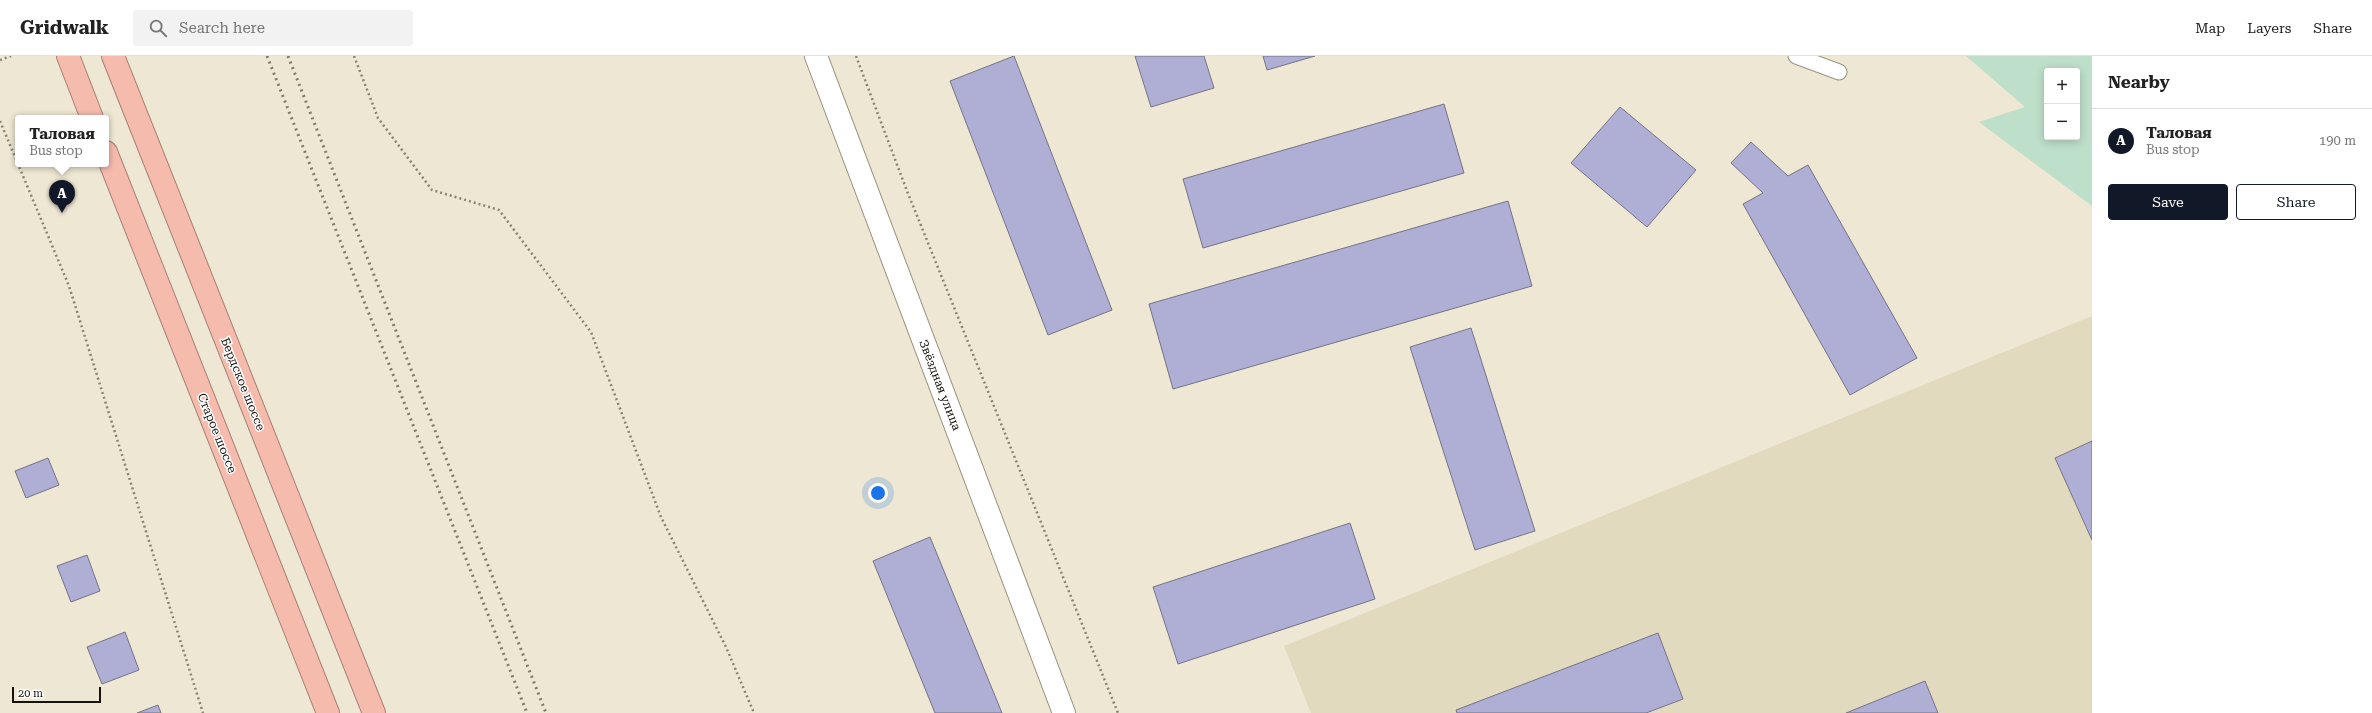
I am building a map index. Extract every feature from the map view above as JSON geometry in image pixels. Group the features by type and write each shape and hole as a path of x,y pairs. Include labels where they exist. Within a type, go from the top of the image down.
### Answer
{"highway":[{"path":"68,56 91,115"},
{"name":"Бердское шоссе","path":"113,56 374,713"},
{"name":"Старое шоссе","path":"109,160 328,713"}],"street":[{"name":"Звёздная улица","path":"816,56 1064,713"}],"lane":[{"path":"1796,56 1839,72"}],"path":[{"path":"0,60 11,56"},
{"path":"354,56 378,118 432,190 500,210 591,332 661,517 726,647 754,713"},
{"path":"856,56 913,206 1118,713"},
{"path":"0,121 15,157"},
{"path":"19,167 68,286 203,713"}],"shaded area":[{"path":"2092,316 2092,713 1311,713 1284,646"}],"green space":[{"path":"1966,56 2092,56 2092,206 1979,122 2025,107"}],"building":[{"path":"1014,56 1112,310 1048,335 950,81"},
{"path":"1135,56 1204,56 1214,88 1151,107"},
{"path":"1263,56 1315,56 1267,70"},
{"path":"1444,104 1464,173 1203,248 1183,179"},
{"path":"1620,107 1696,170 1647,227 1571,163"},
{"path":"1751,142 1788,176 1808,165 1917,358 1850,395 1743,204 1763,193 1731,163"},
{"path":"1508,201 1532,286 1173,389 1149,304"},
{"path":"1471,328 1535,531 1475,550 1410,347"},
{"path":"2092,441 2092,540 2055,458"},
{"path":"48,458 59,485 26,498 15,471"},
{"path":"1350,523 1375,599 1178,664 1153,587"},
{"path":"930,537 1002,713 935,713 873,561"},
{"path":"87,555 100,591 71,602 57,566"},
{"path":"125,632 139,670 102,684 87,647"},
{"path":"1658,633 1683,699 1646,713 1457,713 1456,710"},
{"path":"1925,681 1938,713 1846,713"},
{"path":"158,705 161,713 137,713"}],"railway":[{"path":"267,56 527,713"},
{"path":"288,56 546,713"}],"place":[{"name":"Таловая","path":"62,213"}]}
